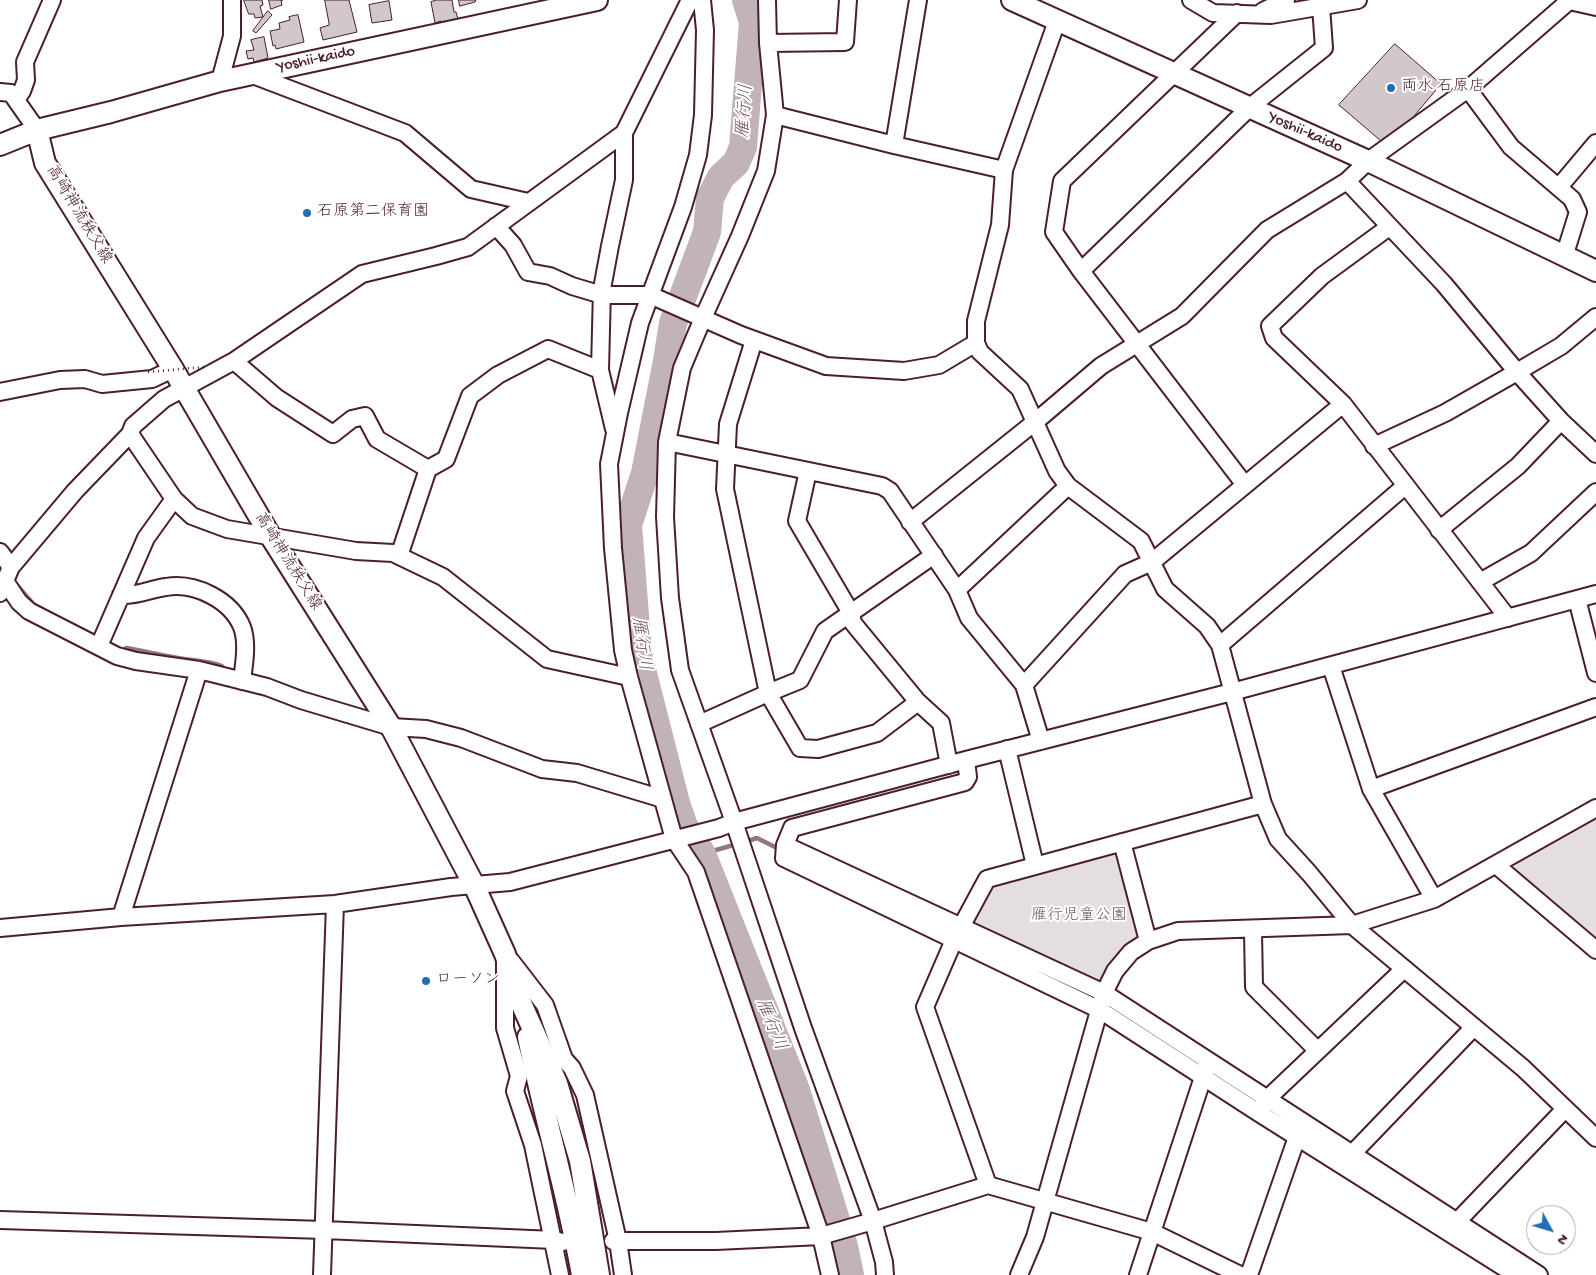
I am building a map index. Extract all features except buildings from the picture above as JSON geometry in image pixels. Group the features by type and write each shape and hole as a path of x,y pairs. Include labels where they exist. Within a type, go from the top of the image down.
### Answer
{"main road":[{"name":"Yoshii-kaido","path":"0,144 37,130 111,112 220,81 597,0"},
{"name":"Yoshii-kaido","path":"1012,0 1036,5 1057,21 1368,161 1596,272"},
{"name":"Yoshii-kaido","path":"0,132 37,130"},
{"name":"高崎神流秩父線","path":"37,130 45,162 173,369 271,537 391,727 474,885 505,954 521,1003 557,1082 580,1162 599,1275"},
{"name":"高崎神流秩父線","path":"521,1003 536,1076 560,1170 582,1275"}],"street":[{"path":"16,100 26,80 25,62 52,0"},
{"path":"220,81 232,36 232,0"},
{"path":"615,433 600,370 602,295 624,180 624,133 690,0"},
{"path":"702,0 705,49 703,115 698,155 683,207 640,323 609,464 613,548 623,650 674,839 696,872 821,1236 830,1275"},
{"path":"767,0 768,43 775,115 766,171 740,236 682,368 667,442 665,517 670,598 680,670 734,822 803,1028 873,1222 884,1262 885,1275"},
{"path":"768,43 845,42 848,0"},
{"path":"894,145 918,0"},
{"path":"1191,0 1213,12 1271,15 1358,0"},
{"path":"1256,14 1286,0"},
{"path":"910,522 1035,422 1101,366 1182,316 1267,230 1346,181 1368,161 1468,89 1567,0 1596,7"},
{"path":"1081,271 1250,108 1324,48 1321,6"},
{"path":"1237,14 1062,181 1054,232 1136,344 1245,485"},
{"path":"1057,21 1004,170 1000,225 976,321 976,343 980,352 1020,389 1057,471 1068,486 1141,541 1165,590 1207,626 1220,645 1262,804 1278,839 1309,873 1352,926 1523,1068 1595,1137"},
{"path":"250,74 405,133 471,189 528,202"},
{"path":"1468,89 1511,147 1572,199 1578,212 1564,257"},
{"path":"0,92 11,93 37,130"},
{"path":"775,115 1004,170"},
{"path":"5,581 75,491 130,434 133,426 164,399 234,361 362,274 468,246 624,133"},
{"path":"1559,188 1596,143"},
{"path":"1346,181 1444,284 1516,372 1561,421 1596,454"},
{"path":"496,226 513,245 528,272 550,276 572,286 602,295 650,295 754,340 826,366 904,371 939,365 976,343"},
{"path":"1389,227 1322,276 1270,326 1274,338 1343,404 1508,618"},
{"path":"1374,446 1445,413 1516,372 1560,346 1596,316"},
{"path":"754,340 728,424 725,489 768,693 800,748 818,749 878,733 918,702"},
{"path":"399,556 428,470 446,459 470,396 498,374 548,350 600,370"},
{"path":"234,361 277,398 333,434 352,419 364,416 377,439 428,470"},
{"path":"0,392 60,380 85,379 102,384 152,379 173,369"},
{"path":"1024,685 1125,574 1152,562 1343,404"},
{"path":"1439,530 1518,466 1561,421"},
{"path":"130,434 174,499 192,516 227,529 356,551 393,553 443,577 547,659 629,677"},
{"path":"667,442 882,486 890,491 957,590 968,618 1024,685 1041,741"},
{"path":"808,471 797,521 851,613 853,623 918,702 941,723 949,765"},
{"path":"957,590 1068,486"},
{"path":"1220,645 1405,486"},
{"path":"1480,582 1531,553 1596,492"},
{"path":"99,646 146,538 174,499"},
{"path":"0,552 5,581 19,602 29,611 117,656 136,661 199,670 267,687 301,700 391,727 426,729 461,738 542,769 576,773 663,798"},
{"path":"699,724 800,680 825,631 934,555"},
{"path":"121,595 133,596 167,586 193,588 211,595 229,607 242,628 245,651 242,681"},
{"path":"0,928 121,917 335,904 514,881 719,828 734,822 966,760 1331,666 1596,594"},
{"path":"1577,600 1596,673"},
{"path":"1331,666 1371,789 1434,900"},
{"path":"121,917 199,670"},
{"path":"1371,789 1596,707"},
{"path":"1007,750 1035,865"},
{"path":"966,760 968,777 965,782 792,828 785,845 958,934 1205,1069"},
{"path":"988,1185 925,1007 958,934 987,879 1262,804"},
{"path":"1019,1275 1035,1237 1046,1203 1104,993 1115,971 1131,952 1148,941 1178,931 1352,926 1434,900 1596,808"},
{"path":"1122,842 1148,941"},
{"path":"1496,865 1596,950"},
{"path":"322,1275 335,904"},
{"path":"1253,930 1254,987 1317,1050"},
{"path":"958,934 1104,993 1205,1069 1262,1107 1452,1227 1539,1275"},
{"path":"505,954 505,1028 519,1076 515,1091 533,1145 558,1241 560,1275"},
{"path":"505,954 545,1005 564,1059 572,1068 585,1095 623,1275"},
{"path":"1262,1107 1317,1050 1404,969"},
{"path":"1348,1160 1474,1027"},
{"path":"1138,1275 1205,1069"},
{"path":"1452,1227 1565,1109"},
{"path":"1249,1275 1302,1131"},
{"path":"616,1241 716,1241 821,1236 873,1222 988,1185 1152,1232 1240,1275"},
{"path":"0,1220 324,1230 558,1241"},
{"path":"1452,1227 1516,1275"}],"path":[{"path":"148,372 204,367"}],"green space":[{"path":"1596,817 1596,942 1512,871 1517,860"},
{"name":"雁行児童公園","path":"1113,852 1120,855 1138,933 1135,940 1122,950 1101,982 1095,984 977,929 974,922 987,892 992,886"}],"waterway":[{"name":"雁行川","path":"746,0 753,22 743,147 736,163 721,177 710,198 707,232 673,323 645,473 628,525 638,654 676,803 684,826 702,854 796,1090 844,1246 850,1275"},
{"path":"15,583 36,607"},
{"path":"126,648 222,666"},
{"path":"745,842 757,838 781,850"},
{"path":"702,854 737,844"},
{"path":"1218,1077 1243,1093"}],"place":[{"name":"両水 石原店","path":"1391,88"},
{"name":"石原第二保育園","path":"307,213"},
{"name":"ローソン","path":"426,981"}]}
